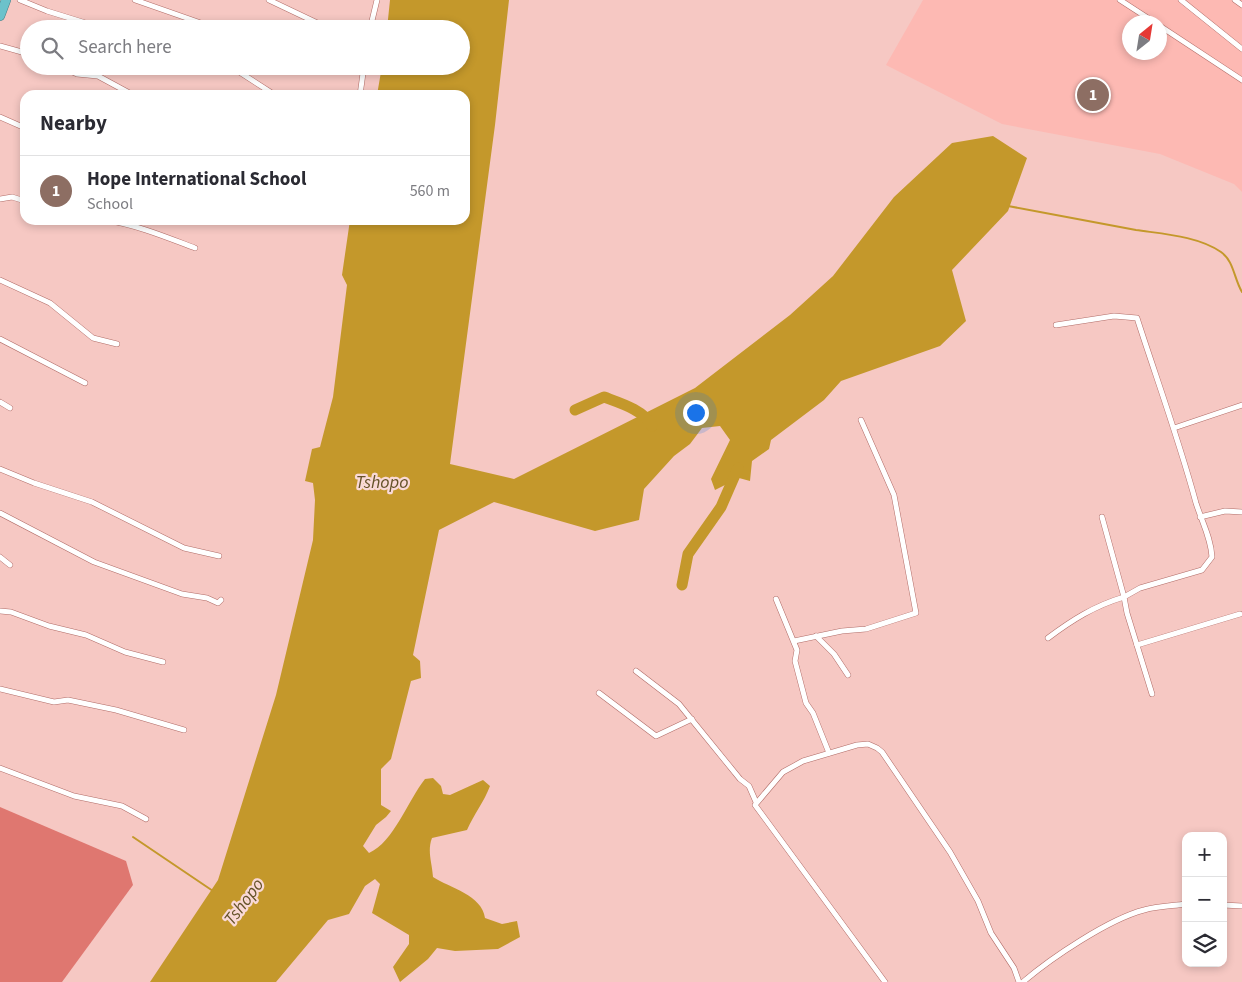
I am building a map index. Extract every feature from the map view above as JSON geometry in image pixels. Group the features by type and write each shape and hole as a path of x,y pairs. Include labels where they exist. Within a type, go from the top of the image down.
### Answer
{"highway":[{"path":"0,16 6,0"}],"street":[{"path":"20,0 76,20"},
{"path":"135,0 192,20"},
{"path":"269,0 311,20"},
{"path":"372,20 377,0"},
{"path":"1120,0 1143,15"},
{"path":"1181,0 1242,49"},
{"path":"1235,0 1242,5"},
{"path":"1167,31 1242,80"},
{"path":"0,46 20,52"},
{"path":"88,75 98,76 124,90"},
{"path":"244,75 267,90"},
{"path":"361,90 363,75"},
{"path":"0,117 20,126"},
{"path":"0,199 12,197 20,199"},
{"path":"132,225 195,248"},
{"path":"0,280 50,303 93,338 117,344"},
{"path":"1048,638 1077,616 1104,603 1124,597 1140,588 1202,570 1212,557 1211,542 1200,517 1174,428 1137,318 1114,316 1056,324"},
{"path":"0,339 85,383"},
{"path":"0,402 10,408"},
{"path":"1174,428 1242,405"},
{"path":"794,641 816,636 866,630 916,613 894,495 860,420"},
{"path":"0,469 34,483 92,502 184,548 219,556"},
{"path":"1200,517 1225,511 1242,512"},
{"path":"0,513 94,562 182,594 207,598 218,603 221,600"},
{"path":"1102,517 1152,694"},
{"path":"0,558 10,565"},
{"path":"776,599 797,650 794,661 806,703 813,713 829,753"},
{"path":"0,611 11,612 49,626 86,635 124,652 162,662"},
{"path":"1137,645 1240,614"},
{"path":"816,636 834,654 848,675"},
{"path":"636,671 679,704 740,779 749,786 756,802 756,807 886,982"},
{"path":"0,689 54,702 68,700 116,710 184,730"},
{"path":"599,693 656,736 692,719"},
{"path":"756,802 783,772 809,758 857,745 868,744 882,752 950,852 978,901 991,933 1014,968 1019,982"},
{"path":"0,768 74,796 122,806 146,819"},
{"path":"1023,982 1039,968 1086,938 1127,916 1143,910 1182,905"},
{"path":"1227,905 1242,906"}],"shaded area":[{"path":"923,0 1242,0 1242,192 1234,184 1160,154 1002,124 886,65"},
{"path":"0,807 126,861 133,885 62,982 0,982"}],"water":[{"name":"Tshopo","path":"390,0 509,0 495,125 450,464 514,479 695,388 790,315 833,276 894,197 952,143 993,136 1027,158 1008,211 952,270 966,321 940,346 841,381 824,400 771,440 769,449 752,461 750,481 739,478 715,490 711,479 730,440 720,426 702,428 690,444 674,456 644,489 639,520 595,531 494,502 439,530 413,655 420,661 421,678 411,681 391,759 381,769 381,805 391,811 376,825 363,846 369,853 386,840 425,779 433,778 441,786 443,794 450,795 483,780 490,786 467,830 432,838 430,852 433,877 472,898 483,910 485,918 502,924 517,921 520,937 498,949 455,951 437,948 428,959 400,982 393,967 409,944 409,935 372,913 380,884 375,879 365,886 349,914 328,920 276,982 150,982 218,880 276,695 313,540 315,500 313,483 305,481 312,449 320,447 333,397 347,285 342,275 349,225 470,225 470,90 378,90 380,75 470,75 470,20 388,20"}],"waterway":[{"path":"1008,206 1136,230 1180,236 1202,242 1221,252 1229,260 1242,292"},
{"path":"575,410 604,397 638,411 652,426"},
{"path":"682,585 688,554 721,507 738,468"},
{"path":"133,837 213,891"}],"place":[{"name":"Hope International School","path":"1093,95"}]}
